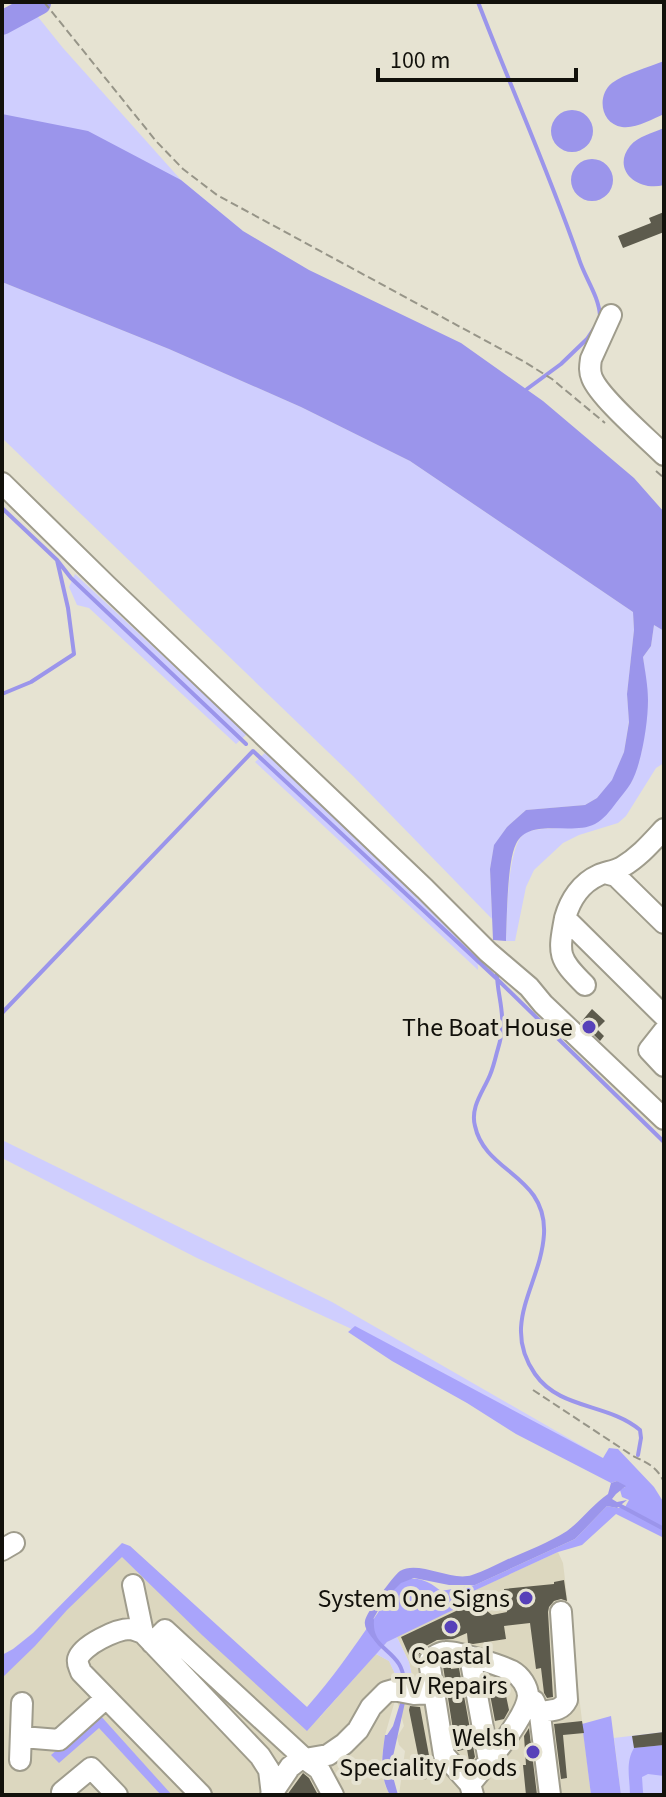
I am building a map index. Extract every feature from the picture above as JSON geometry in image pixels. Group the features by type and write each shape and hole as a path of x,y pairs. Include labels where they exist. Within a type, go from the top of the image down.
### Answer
{"street":[{"path":"611,315 591,359 593,382 659,462"},
{"path":"2,483 664,1119"},
{"path":"585,985 569,970 561,954 568,906 588,881 624,866 645,850 664,829"},
{"path":"605,873 616,876 664,923"},
{"path":"565,918 664,1016"},
{"path":"664,1031 649,1050 664,1066"},
{"path":"133,1585 147,1638"},
{"path":"539,1712 558,1710 567,1700 561,1612"},
{"path":"201,1795 81,1672 78,1664 84,1649 124,1629 134,1629 147,1638 260,1756 269,1770 272,1794"},
{"path":"147,1638 165,1630 319,1769 333,1795"},
{"path":"416,1693 430,1667 430,1660 447,1652 518,1675 539,1712 550,1795"},
{"path":"470,1657 489,1761"},
{"path":"416,1693 444,1755 471,1790 524,1710 528,1699 527,1687"},
{"path":"272,1794 290,1767 299,1760 328,1755 344,1744 386,1692 416,1693"},
{"path":"22,1737 59,1740 106,1698"},
{"path":"20,1760 22,1703"},
{"path":"62,1792 91,1768 117,1795"}],"path":[{"path":"44,2 156,141 183,169 217,195 539,371 612,429"},
{"path":"659,462 664,478"},
{"path":"533,1390 656,1468 664,1482"}],"shaded area":[{"path":"34,12 181,180 243,231 2,131 2,27 35,17"},
{"path":"664,61 664,114 633,127 622,127 609,121 603,109 607,88 630,74"},
{"path":"572,110 587,116 593,131 587,146 572,152 557,146 551,131 557,116"},
{"path":"2,114 88,131 181,180 243,231 309,270 461,343 543,401 634,478 664,512 664,631 654,625 651,646 643,657 648,709 644,742 635,775 611,809 595,824 541,829 522,836 516,844 511,863 506,941 493,940 490,869 494,845 507,827 526,810 585,805 597,798 612,780 624,752 629,722 627,694 633,612 410,461 301,407 169,349 2,282"},
{"path":"664,128 664,185 637,182 626,171 625,155 637,140"},
{"path":"592,159 607,165 613,180 607,195 592,201 577,195 571,180 577,165"},
{"path":"2,282 169,349 301,407 410,461 633,612 627,694 629,721 624,752 612,781 597,798 585,805 526,810 507,827 494,846 490,869 492,919 353,776 2,438"},
{"path":"75,574 247,734 236,744 89,608 77,605 69,587"},
{"path":"654,625 664,631 664,763 656,768 626,816 618,823 563,843 534,870 526,887 515,941 506,941 511,866 519,840 525,833 536,830 581,828 631,783 642,750 648,701 643,657 651,646"},
{"path":"266,752 477,950 478,970 255,762"},
{"path":"2,1140 332,1302 603,1458 356,1331 197,1258 2,1158"},
{"path":"355,1326 603,1458 609,1448 618,1449 654,1487 664,1503 664,1538 616,1514 582,1545 558,1552 454,1600 453,1610 387,1642 307,1731 122,1557 2,1678 2,1655 33,1633 122,1543 130,1546 307,1707 401,1582 417,1579 441,1591 475,1585 575,1539 607,1506 625,1507 629,1500 622,1497 620,1490 625,1487 617,1481 611,1483 516,1434 392,1361 348,1332"},
{"path":"617,1481 626,1486 612,1499 617,1502 627,1500 617,1508 607,1506 575,1539 475,1585 449,1585 414,1578 401,1583 384,1600 371,1623 380,1647 368,1631 365,1624 367,1617 400,1571 416,1568 455,1576 481,1572 567,1531 608,1494 611,1483"},
{"path":"130,1546 306,1708 320,1717 376,1654 389,1661 401,1686 415,1689 409,1662 397,1637 452,1610 453,1600 558,1552 563,1563 591,1795 399,1795 405,1751 397,1737 404,1726 396,1697 385,1735 381,1764 390,1795 2,1795 2,1668"},
{"path":"397,1637 409,1662 415,1689 401,1687 389,1661 376,1654 387,1642"},
{"path":"402,1697 406,1698 392,1761 398,1795 390,1795 382,1758 385,1735 393,1726"},
{"path":"99,1714 172,1795 161,1795 99,1728 59,1763 51,1755"},
{"path":"611,1716 621,1795 591,1795 582,1724"},
{"path":"664,1732 664,1795 621,1795 614,1738"},
{"path":"664,1745 664,1776 648,1774 642,1777 644,1795 630,1795 629,1765 634,1748"}],"building":[{"path":"664,212 664,232 623,248 618,236 651,223 649,218"},
{"name":"The Boat House","path":"592,1009 605,1021 597,1029 604,1036 600,1041 581,1022"},
{"path":"564,1580 567,1601 554,1601 548,1612 553,1697 547,1698 541,1668 536,1669 530,1623 504,1626 506,1639 473,1644 468,1643 467,1633 453,1639 437,1640 411,1660 401,1637 456,1611 455,1600 480,1597 481,1606 492,1615 507,1612 504,1589 554,1584"},
{"path":"451,1665 451,1669 459,1668 475,1757 473,1760 469,1761 467,1749 456,1749 443,1666"},
{"path":"504,1686 509,1710 504,1719 495,1721 489,1689"},
{"path":"410,1706 420,1707 433,1777 423,1780 409,1710"},
{"path":"582,1721 584,1733 563,1735 567,1778 561,1779 554,1724"},
{"path":"529,1728 537,1795 526,1795 524,1736"},
{"path":"664,1732 664,1745 634,1748 632,1736"},
{"path":"303,1773 318,1795 287,1795"}],"waterway":[{"path":"478,2 600,316"},
{"path":"2,23 39,3"},
{"path":"527,389 561,364 595,327"},
{"path":"2,508 57,560 74,654 31,682 2,694"},
{"path":"57,560 71,578 246,744"},
{"path":"2,1013 253,751 497,979 664,1142"},
{"path":"497,974 502,1034 474,1119 481,1142 526,1186 542,1214 544,1234 541,1253 522,1321 521,1338 525,1355 535,1374 557,1394 614,1415 640,1430 638,1455"},
{"path":"619,1505 664,1529"},
{"path":"372,1620 374,1635 399,1664 405,1684"}],"place":[{"name":"The Boat House","path":"589,1027"},
{"name":"System One Signs","path":"526,1598"},
{"name":"Coastal TV Repairs","path":"451,1627"},
{"name":"Welsh Speciality Foods","path":"533,1752"}]}
